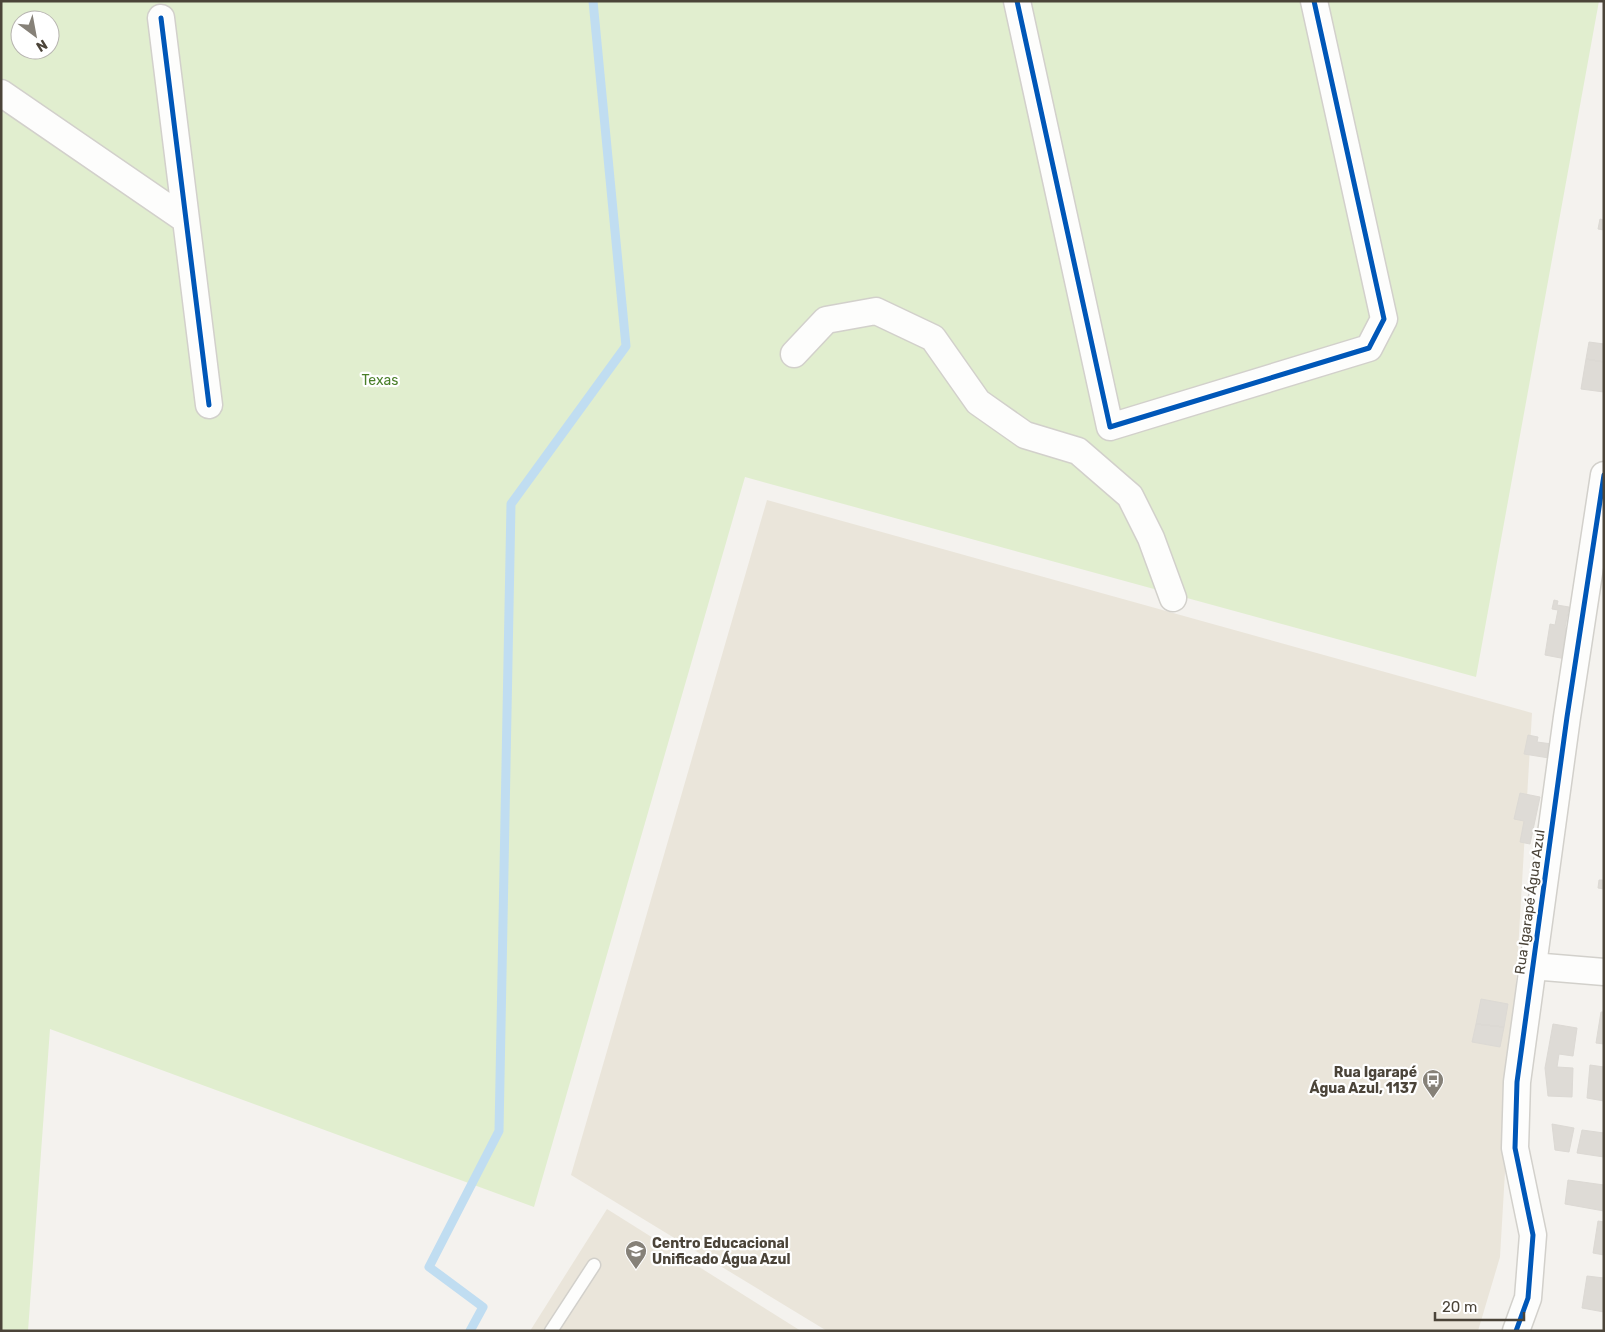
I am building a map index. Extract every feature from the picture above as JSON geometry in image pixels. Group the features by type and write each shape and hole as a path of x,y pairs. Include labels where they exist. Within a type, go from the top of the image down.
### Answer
{"street":[{"path":"1017,1 1110,428"},
{"path":"1078,452 1110,428 1369,348 1384,319 1314,1"},
{"path":"161,18 209,405"},
{"path":"1,92 186,220"},
{"path":"794,354 826,320 876,311 932,338 978,402 1025,435 1078,452 1130,496 1151,538 1173,598"},
{"name":"Rua Igarapé Água Azul","path":"1516,1331 1528,1298 1533,1235 1515,1148 1517,1082 1567,717 1604,476"},
{"path":"1532,966 1604,972"}],"lane":[{"path":"551,1331 594,1265"}],"shaded area":[{"path":"767,500 1532,713 1500,1257 1478,1331 827,1331 571,1175"},
{"name":"Centro Educacional Unificado Água Azul","path":"607,1209 801,1331 530,1331"}],"green space":[{"name":"Texas","path":"1,1 1599,1 1476,677 745,477 534,1207 50,1029 28,1331 1,1331"}],"building":[{"path":"1600,219 1604,220 1604,230 1598,229"},
{"path":"1589,342 1604,344 1604,362 1586,359"},
{"path":"1586,359 1604,362 1604,392 1581,389"},
{"path":"1554,600 1558,601 1557,605 1569,607 1565,628 1572,629 1566,659 1545,655 1550,624 1555,625 1558,610 1552,609"},
{"path":"1528,735 1538,737 1537,742 1552,744 1549,758 1524,754"},
{"path":"1520,793 1540,797 1530,844 1520,842 1524,821 1514,819"},
{"path":"1599,880 1604,880 1604,889 1598,888"},
{"path":"1481,999 1508,1004 1504,1027 1476,1024"},
{"path":"1601,1012 1604,1012 1604,1044 1596,1043"},
{"path":"1476,1024 1504,1027 1500,1047 1472,1042"},
{"path":"1553,1024 1577,1028 1573,1056 1559,1054 1557,1067 1573,1068 1572,1097 1548,1096 1545,1068"},
{"path":"1590,1065 1604,1067 1604,1101 1587,1098"},
{"path":"1552,1124 1574,1128 1569,1152 1555,1150"},
{"path":"1582,1130 1604,1133 1604,1157 1577,1153"},
{"path":"1568,1180 1604,1185 1604,1211 1565,1204"},
{"path":"1598,1221 1604,1222 1604,1255 1593,1253"},
{"path":"1587,1276 1604,1278 1604,1312 1582,1308"}],"waterway":[{"path":"470,1331 483,1307 429,1267 499,1131 511,504 626,346 593,1"}],"cycle path":[{"path":"1017,1 1110,427 1369,348 1384,319 1314,1"},
{"path":"161,18 209,405"},
{"path":"1516,1331 1528,1298 1533,1235 1515,1148 1517,1082 1567,717 1604,475"}],"place":[{"name":"Rua Igarapé Água Azul, 1137","path":"1433,1099"},
{"name":"Centro Educacional Unificado Água Azul","path":"636,1270"}]}
